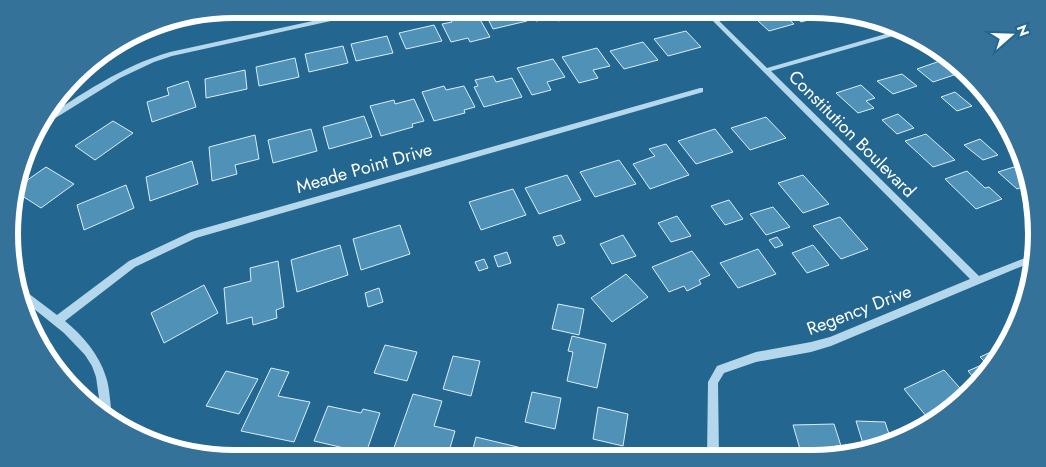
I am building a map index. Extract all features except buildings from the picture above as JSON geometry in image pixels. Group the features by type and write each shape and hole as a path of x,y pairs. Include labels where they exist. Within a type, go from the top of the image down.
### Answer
{"street":[{"path":"50,119 120,74 147,61 170,54 335,18"},
{"name":"Constitution Boulevard","path":"713,18 978,281"},
{"path":"767,70 893,33"},
{"name":"Meade Point Drive","path":"57,321 132,264 194,235 700,90"},
{"name":"Regency Drive","path":"713,450 713,382 722,369 756,357 831,341 1027,260"},
{"path":"28,298 79,341 93,360 100,376 106,408"}]}
